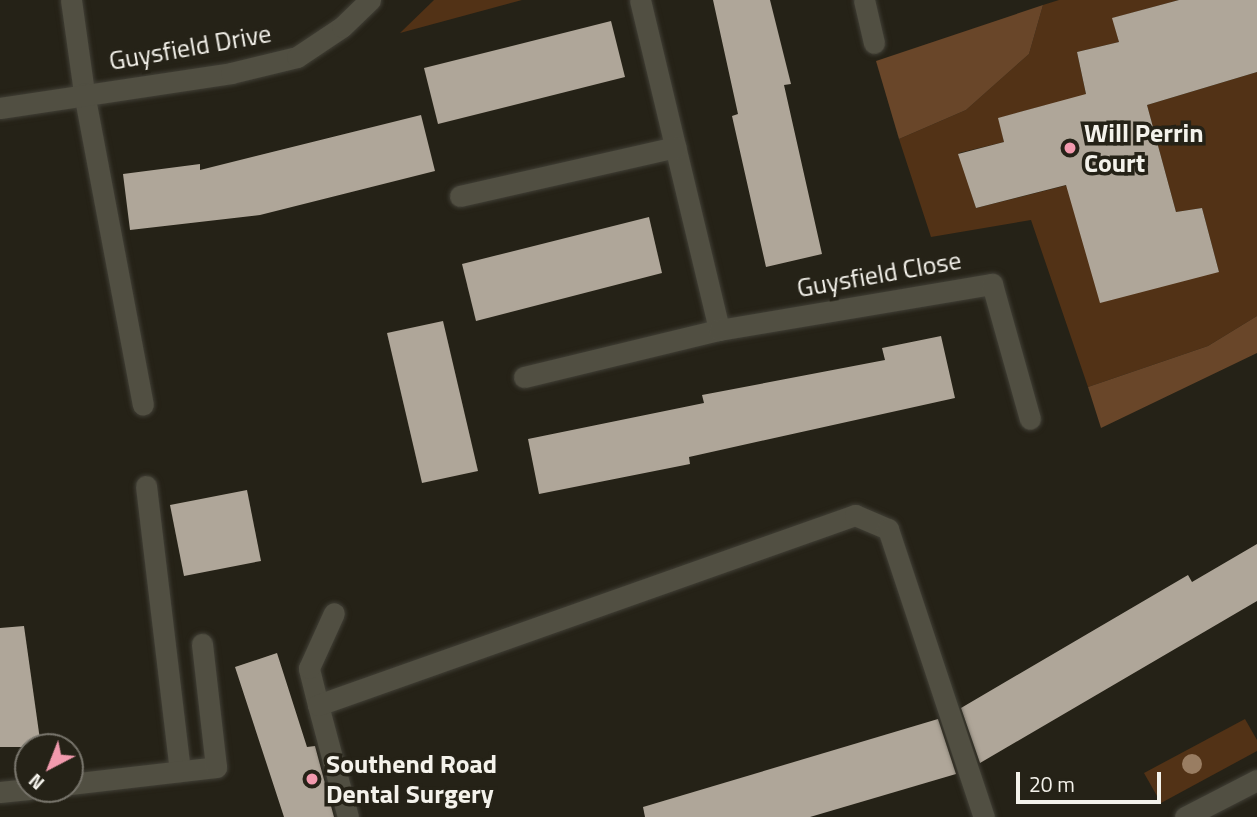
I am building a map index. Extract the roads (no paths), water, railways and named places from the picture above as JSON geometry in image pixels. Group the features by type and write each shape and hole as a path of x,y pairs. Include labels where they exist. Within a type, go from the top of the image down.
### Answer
{"street":[{"path":"71,0 84,93 143,404"},
{"name":"Guysfield Drive","path":"0,107 230,73 297,57 342,27 370,0"},
{"path":"640,0 719,330"},
{"path":"864,0 874,43"},
{"path":"460,196 675,147"},
{"name":"Guysfield Close","path":"524,377 719,330 992,284 1030,419"},
{"path":"146,486 180,771"},
{"path":"318,705 855,514 888,529 984,817"},
{"path":"334,613 309,668 348,817"},
{"path":"84,782 216,767 201,644"},
{"path":"1185,817 1257,780"}],"place":[{"name":"Will Perrin Court","path":"1070,148"},
{"name":"Southend Road Dental Surgery","path":"312,779"}]}
